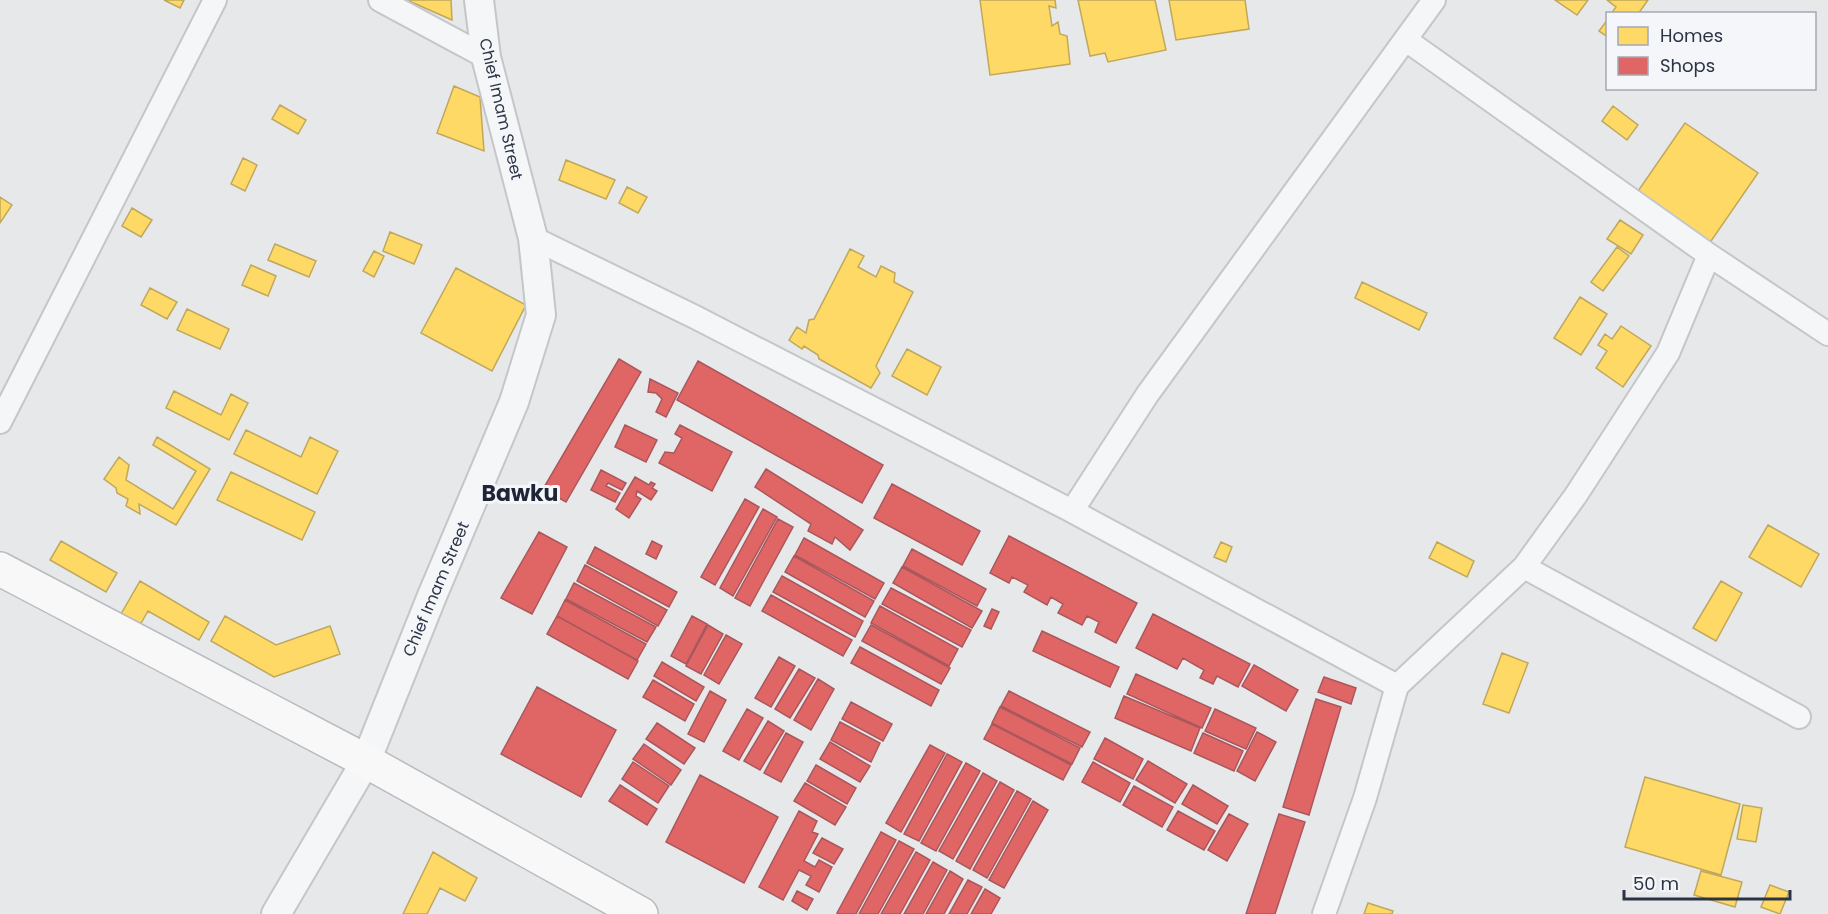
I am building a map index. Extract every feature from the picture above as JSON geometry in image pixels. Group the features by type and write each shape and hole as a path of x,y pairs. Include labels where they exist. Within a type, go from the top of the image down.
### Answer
{"highway":[{"path":"0,569 366,761 641,914"}],"street":[{"path":"0,422 215,0"},
{"path":"380,0 486,57"},
{"name":"Chief Imam Street","path":"276,914 366,761 432,596 514,402 542,315 533,238 486,57 479,0"},
{"path":"1072,511 1147,395 1434,0"},
{"path":"1406,40 1709,255 1828,334"},
{"path":"533,238 695,317 1072,511 1397,686"},
{"path":"1324,914 1365,798 1397,686 1524,567 1576,495 1668,353 1709,255"},
{"path":"1524,567 1799,717"}],"building: Homes":[{"path":"164,0 184,0 180,8"},
{"path":"451,0 452,20 409,1"},
{"path":"980,0 1055,0 1056,8 1049,6 1052,26 1058,22 1060,34 1067,36 1070,64 990,75"},
{"path":"1078,0 1155,0 1166,50 1108,62 1105,53 1090,56"},
{"path":"1169,0 1245,0 1249,29 1176,40"},
{"path":"1555,0 1588,0 1577,15"},
{"path":"1607,0 1648,0 1639,12 1612,12 1616,7"},
{"path":"1606,22 1606,36 1599,31"},
{"path":"454,86 480,97 484,151 437,133"},
{"path":"280,105 306,120 298,134 272,119"},
{"path":"1613,106 1638,125 1627,140 1602,121"},
{"path":"1685,123 1758,173 1709,244 1636,194"},
{"path":"243,158 257,165 245,191 231,184"},
{"path":"566,160 615,180 606,199 559,180"},
{"path":"627,187 647,197 638,213 619,203"},
{"path":"0,197 12,205 0,223"},
{"path":"132,208 152,220 141,237 122,226"},
{"path":"1620,220 1643,235 1631,254 1607,239"},
{"path":"390,232 422,245 414,264 383,251"},
{"path":"275,244 316,261 309,277 268,260"},
{"path":"1617,247 1629,256 1603,291 1591,282"},
{"path":"850,249 864,256 858,267 876,277 881,266 895,273 894,282 913,292 876,366 880,373 871,388 819,359 818,355 804,346 802,349 789,340 797,327 806,333 809,320 814,319"},
{"path":"374,251 384,256 374,277 363,271"},
{"path":"251,265 276,276 268,296 242,285"},
{"path":"456,268 526,305 492,371 421,333"},
{"path":"1362,282 1427,313 1419,330 1355,298"},
{"path":"150,288 177,302 167,319 141,305"},
{"path":"1580,297 1607,314 1581,355 1554,338"},
{"path":"187,309 229,329 220,349 177,330"},
{"path":"1621,326 1651,346 1623,387 1596,368 1607,351 1598,345 1605,334 1612,339"},
{"path":"907,349 941,367 927,395 892,376"},
{"path":"174,391 221,415 231,394 248,403 229,440 166,408"},
{"path":"246,430 301,457 310,437 338,451 317,494 234,454"},
{"path":"157,437 210,469 176,525 139,504 140,514 126,506 128,499 117,493 116,488 104,479 119,457 129,465 126,480 173,509 196,471 153,445"},
{"path":"231,472 315,512 302,540 217,500"},
{"path":"1768,525 1819,554 1801,587 1749,557"},
{"path":"61,541 117,573 106,592 50,560"},
{"path":"1221,542 1232,547 1226,562 1214,557"},
{"path":"1437,542 1474,561 1467,577 1429,558"},
{"path":"140,581 209,622 199,640 148,611 140,625 121,614"},
{"path":"1721,581 1742,593 1716,641 1693,628"},
{"path":"225,616 276,645 330,626 340,654 274,677 211,641"},
{"path":"1502,653 1528,663 1509,713 1483,704"},
{"path":"1645,777 1740,804 1721,875 1625,847"},
{"path":"1743,805 1762,808 1756,842 1737,839"},
{"path":"433,852 477,878 465,901 440,888 427,914 403,914"},
{"path":"1701,871 1742,882 1735,907 1694,895"},
{"path":"1770,885 1789,892 1780,914 1761,907"},
{"path":"1368,903 1393,911 1392,914 1364,914"}],"building: Shops":[{"path":"619,359 641,372 566,502 543,489"},
{"path":"698,361 883,465 862,503 677,400"},
{"path":"650,379 678,393 666,417 656,412 662,399 656,393 648,392"},
{"path":"625,425 657,440 646,462 615,447"},
{"path":"680,425 732,452 712,491 659,463 665,452 674,453 682,438 675,434"},
{"path":"766,469 863,530 850,550 835,537 832,544 808,531 811,524 755,487"},
{"path":"601,470 626,483 622,490 608,483 606,486 620,493 615,502 591,490"},
{"path":"635,477 649,485 651,482 655,484 652,488 657,491 651,500 637,491 636,496 641,499 629,518 616,509"},
{"path":"892,484 980,531 962,565 874,518"},
{"path":"745,499 759,507 715,585 701,577"},
{"path":"763,509 777,517 733,596 720,588"},
{"path":"778,519 793,527 750,606 735,598"},
{"path":"539,532 567,547 532,614 501,598"},
{"path":"1009,536 1137,603 1116,643 1095,632 1099,622 1087,616 1082,625 1058,613 1063,604 1051,597 1047,605 1024,592 1028,585 1012,577 1009,583 990,573"},
{"path":"804,538 884,583 875,599 795,555"},
{"path":"652,541 662,546 656,559 646,554"},
{"path":"595,547 677,592 669,607 587,563"},
{"path":"912,549 986,589 977,606 903,566"},
{"path":"794,556 874,601 865,617 785,572"},
{"path":"585,565 667,610 658,626 577,581"},
{"path":"902,567 982,611 972,628 893,583"},
{"path":"782,576 863,621 855,637 773,592"},
{"path":"574,583 656,627 647,642 566,599"},
{"path":"891,588 971,630 962,647 882,604"},
{"path":"771,595 852,640 843,656 762,611"},
{"path":"565,600 646,644 637,660 557,616"},
{"path":"880,606 958,649 949,666 871,623"},
{"path":"992,609 999,612 991,629 984,626"},
{"path":"1153,614 1250,664 1238,687 1217,676 1213,684 1200,678 1204,670 1183,658 1177,669 1136,648"},
{"path":"557,616 638,661 628,679 547,634"},
{"path":"692,616 707,624 686,664 671,656"},
{"path":"708,625 723,634 701,674 686,666"},
{"path":"871,625 950,668 941,684 862,641"},
{"path":"1042,631 1119,667 1110,687 1033,651"},
{"path":"726,635 742,644 719,684 704,675"},
{"path":"860,647 939,690 931,706 851,663"},
{"path":"779,657 795,666 771,707 755,698"},
{"path":"662,662 704,687 696,701 654,676"},
{"path":"1254,665 1298,690 1286,711 1242,686"},
{"path":"799,669 815,678 790,718 775,709"},
{"path":"1136,674 1211,708 1202,728 1127,694"},
{"path":"1324,677 1356,688 1351,704 1318,692"},
{"path":"818,679 834,689 811,730 794,720"},
{"path":"653,680 694,704 685,721 643,697"},
{"path":"537,687 616,730 581,797 501,754"},
{"path":"710,691 726,700 704,742 688,734"},
{"path":"1009,691 1090,732 1082,747 1001,706"},
{"path":"1124,696 1200,728 1191,751 1115,718"},
{"path":"1316,699 1341,707 1309,815 1283,807"},
{"path":"851,702 892,724 883,741 842,719"},
{"path":"1000,707 1080,748 1072,764 992,723"},
{"path":"747,709 763,718 739,760 723,751"},
{"path":"1215,709 1256,728 1246,749 1205,731"},
{"path":"768,721 784,731 760,770 744,761"},
{"path":"840,722 880,743 871,762 831,740"},
{"path":"657,723 695,748 684,764 646,739"},
{"path":"992,724 1071,765 1063,780 984,739"},
{"path":"1257,732 1276,742 1255,781 1237,771"},
{"path":"786,733 803,742 781,782 764,773"},
{"path":"1203,733 1243,751 1234,771 1194,753"},
{"path":"1105,738 1143,759 1133,779 1094,759"},
{"path":"830,742 870,766 860,782 820,759"},
{"path":"644,744 681,770 671,785 633,759"},
{"path":"930,745 945,753 901,832 886,823"},
{"path":"947,754 962,762 919,841 904,834"},
{"path":"1148,761 1187,784 1175,803 1136,780"},
{"path":"633,762 669,786 658,803 622,779"},
{"path":"1093,762 1130,783 1120,802 1082,782"},
{"path":"966,763 980,771 936,851 921,843"},
{"path":"816,765 856,788 847,804 807,781"},
{"path":"983,773 997,781 953,859 939,851"},
{"path":"700,775 778,817 744,883 666,842"},
{"path":"1000,782 1014,790 970,869 956,861"},
{"path":"805,783 846,807 835,825 794,801"},
{"path":"620,785 657,809 647,825 609,801"},
{"path":"1193,785 1228,806 1217,824 1182,804"},
{"path":"1134,786 1173,807 1162,827 1123,805"},
{"path":"1017,791 1031,799 987,878 973,870"},
{"path":"1033,801 1048,810 1004,888 989,880"},
{"path":"799,811 817,821 812,832 818,834 804,861 815,867 819,860 832,867 819,892 806,885 811,876 799,870 783,900 759,887"},
{"path":"1178,811 1215,831 1204,850 1167,830"},
{"path":"1229,814 1248,824 1227,861 1208,850"},
{"path":"1279,814 1305,822 1275,914 1246,914"},
{"path":"881,832 896,840 856,914 837,913"},
{"path":"822,838 843,849 834,864 813,853"},
{"path":"899,841 914,849 878,914 859,914"},
{"path":"916,852 930,860 900,914 881,914"},
{"path":"933,862 947,870 923,914 904,914"},
{"path":"950,871 963,879 944,914 926,914"},
{"path":"968,880 982,887 967,914 949,914"},
{"path":"985,889 1000,898 991,914 971,914"},
{"path":"797,891 813,899 807,910 792,901"}],"district":[{"name":"Bawku","path":"520,493"}]}
